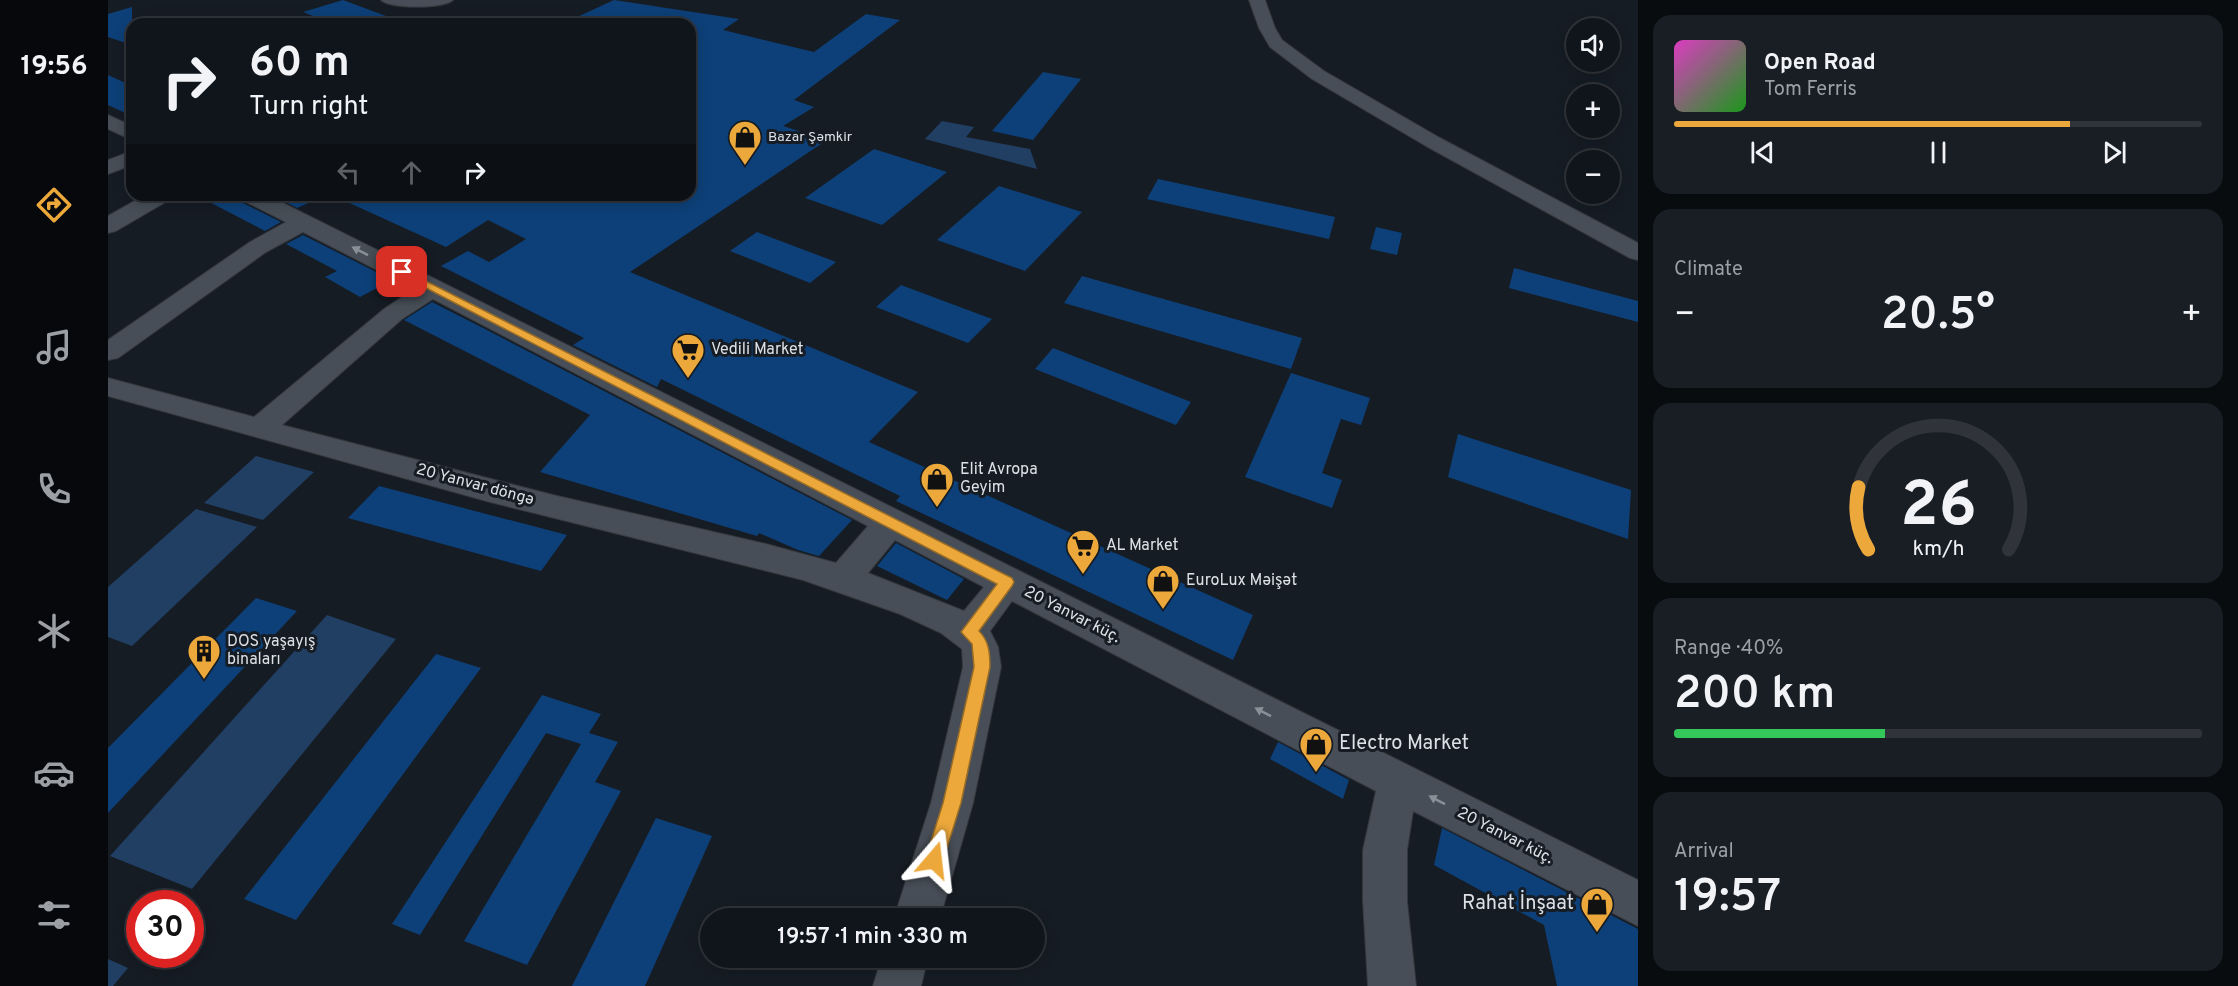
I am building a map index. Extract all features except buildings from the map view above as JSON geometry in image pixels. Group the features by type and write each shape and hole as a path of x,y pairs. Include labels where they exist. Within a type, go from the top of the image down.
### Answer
{"street":[{"path":"389,0 411,2 445,0"},
{"path":"1257,0 1267,28 1276,43 1318,75 1433,142 1638,253"},
{"path":"108,121 126,131"},
{"path":"108,168 126,160"},
{"path":"108,226 151,201"},
{"name":"20 Yanvar küç.","path":"262,201 1638,904"},
{"path":"108,352 258,247 304,222"},
{"path":"260,428 393,314 434,288"},
{"name":"20 Yanvar döngə","path":"108,387 603,519 844,578 952,622 969,632"},
{"path":"844,578 890,523"},
{"path":"920,908 952,803 982,667 982,651 978,641 969,632 1007,582"},
{"path":"1392,986 1384,901 1386,850 1398,781"},
{"path":"897,986 902,968"}],"shaded area":[{"path":"942,121 974,127 966,137 1030,149 1037,169 925,139"},
{"path":"256,456 314,472 263,520 204,503"},
{"path":"196,509 257,527 132,646 108,637 108,587"},
{"path":"327,615 396,639 192,889 110,856"},
{"path":"108,959 128,968 113,986 108,986"}],"place":[{"name":"Bazar Şəmkir","path":"745,166"},
{"name":"Vedili Market","path":"688,379"},
{"name":"Elit Avropa Geyim","path":"937,508"},
{"name":"AL Market","path":"1083,575"},
{"name":"EuroLux Məişət","path":"1163,610"},
{"name":"DOS yaşayış binaları","path":"204,680"},
{"name":"Electro Market","path":"1316,773"},
{"name":"Rahat İnşaat","path":"1597,933"}],"route":[{"path":"402,272 552,351 1007,582 969,632 978,641 982,651 982,667 952,803 934,860"}]}
